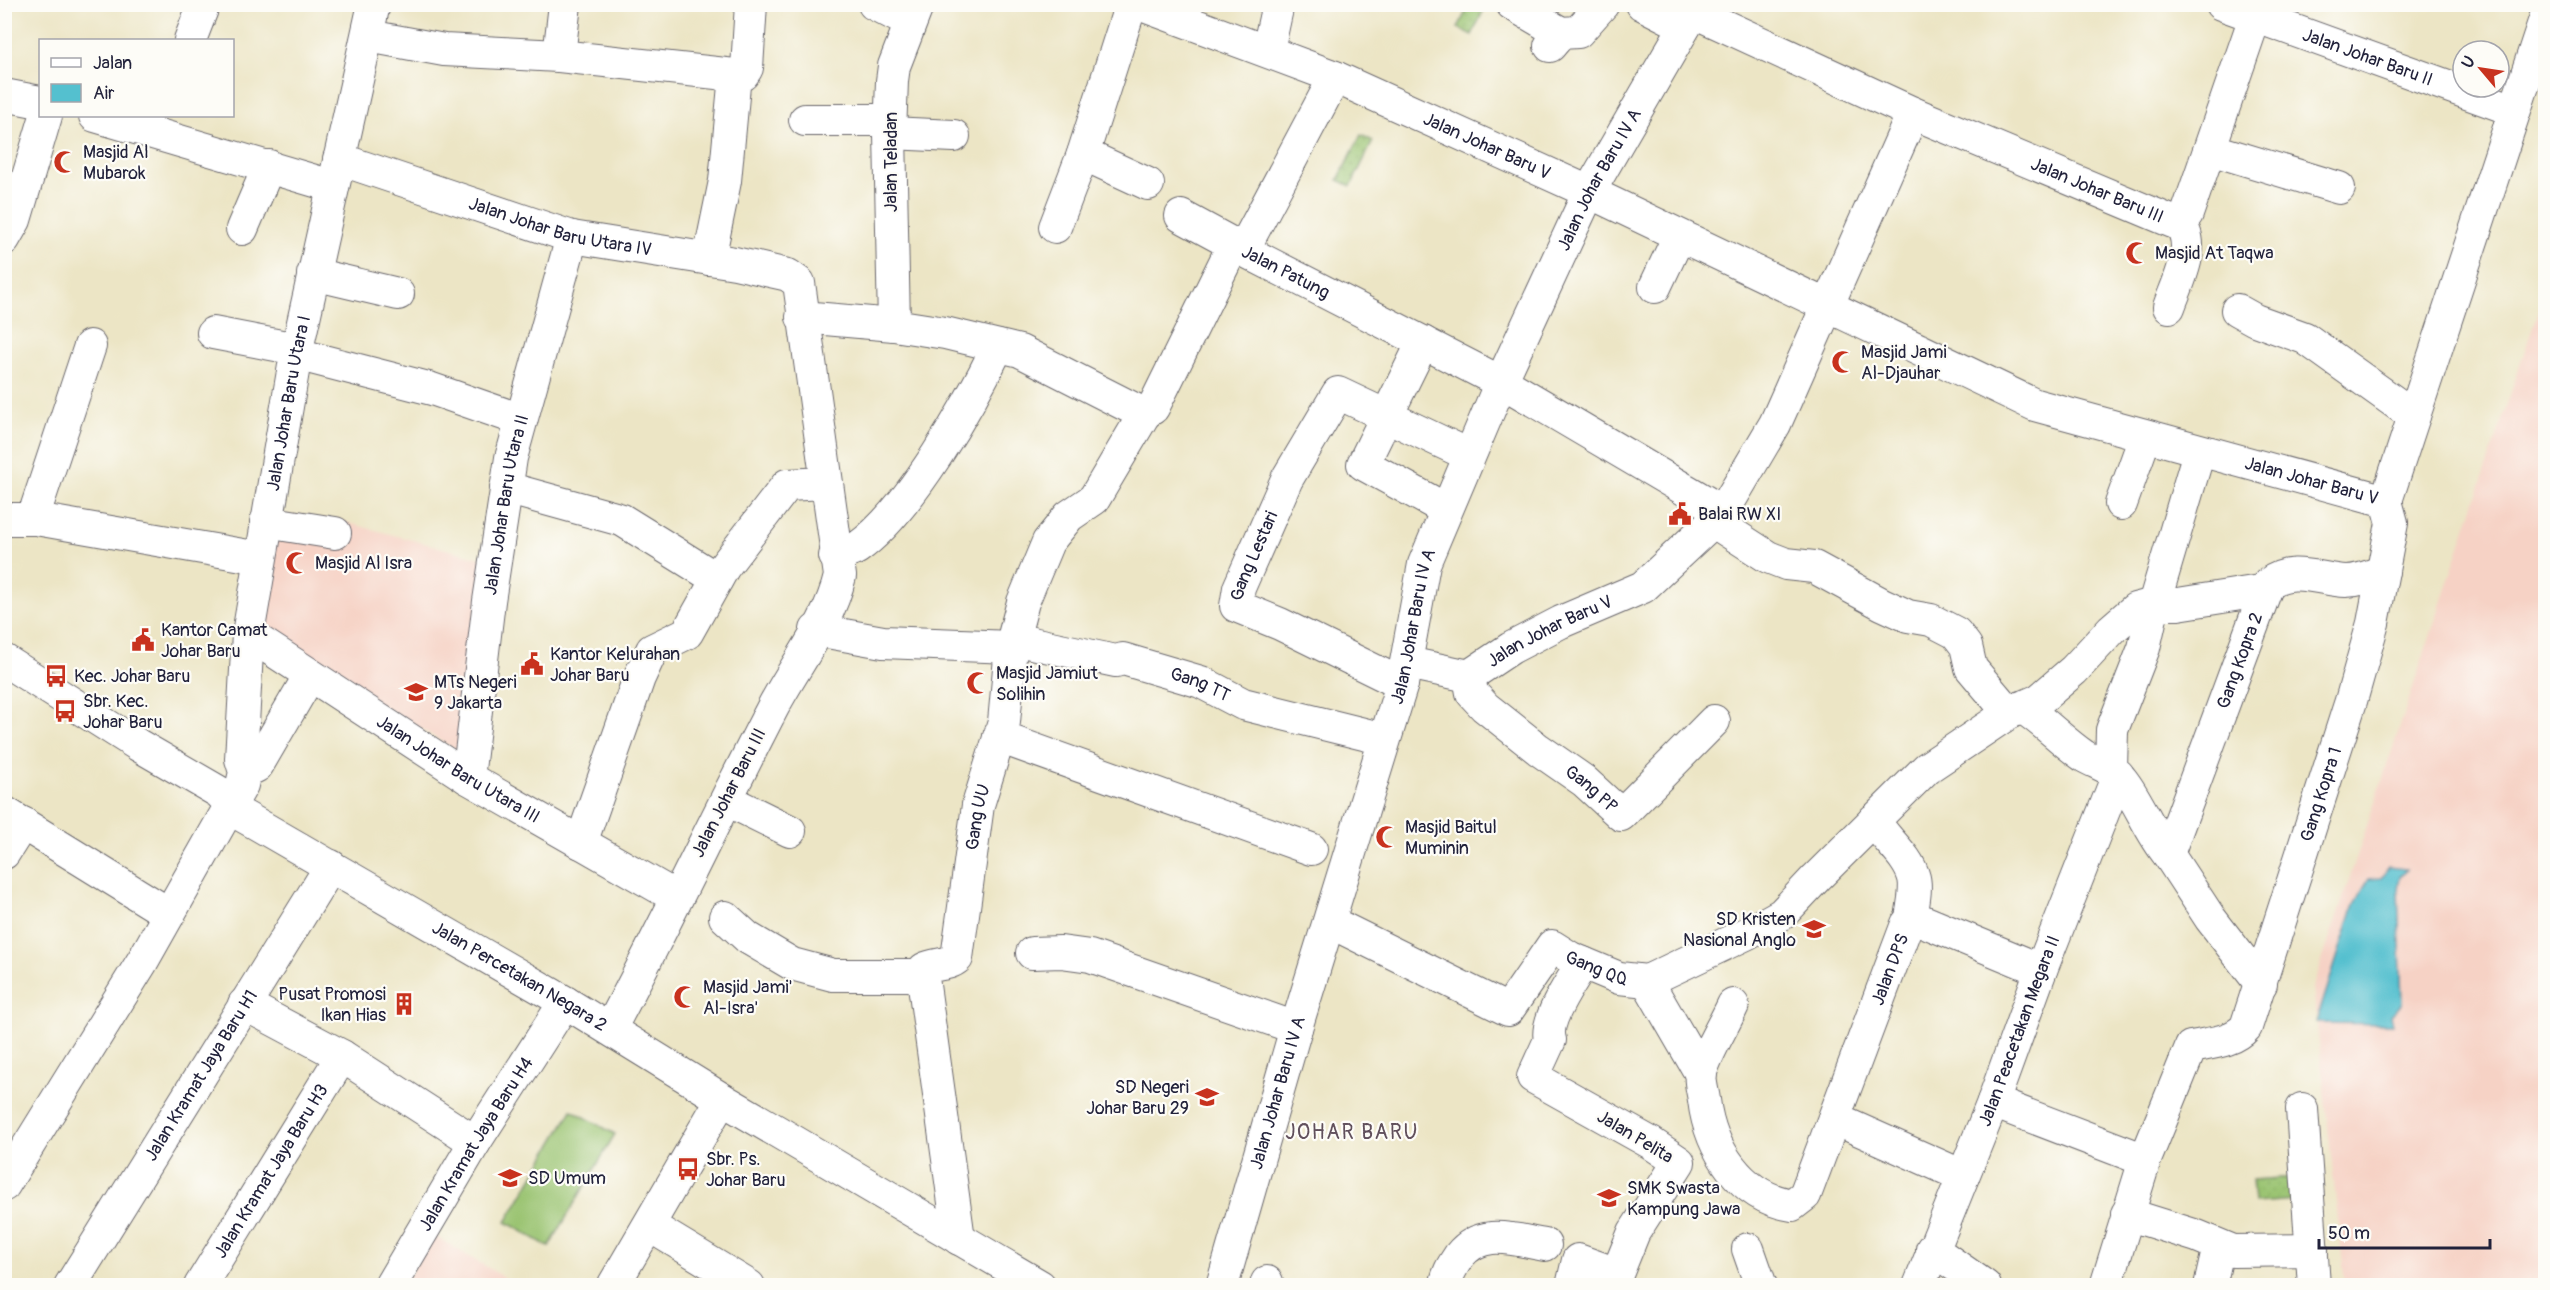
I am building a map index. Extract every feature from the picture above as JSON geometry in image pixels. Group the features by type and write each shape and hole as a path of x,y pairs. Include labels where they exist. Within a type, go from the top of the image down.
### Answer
{"street":[{"path":"190,39 204,4"},
{"name":"Jalan Johar Baru Utara I","path":"231,804 245,772 241,759 248,634 296,352 374,4"},
{"path":"560,56 566,4"},
{"path":"368,36 444,50 560,56 735,75 743,74 747,68 752,4"},
{"path":"874,4 913,13"},
{"path":"1055,227 1083,153 1131,4"},
{"path":"1268,50 1278,4"},
{"path":"1512,4 1555,40 1578,32 1603,4"},
{"name":"Jalan Johar Baru III","path":"1642,4 1692,14 1913,113 2169,222 2178,222 2187,214 2255,17"},
{"name":"Jalan Johar Baru II","path":"2222,4 2514,110"},
{"name":"Jalan Johar Baru V","path":"1159,8 1335,77 1589,192 2035,405 2199,452 2386,501 2546,16"},
{"name":"Jalan Teladan","path":"894,325 890,126 894,66 913,13"},
{"name":"Jalan Johar Baru IV A","path":"1222,1286 1296,1028 1404,674 1424,564 1469,454 1589,192 1692,14"},
{"path":"709,259 724,181 735,75"},
{"path":"1181,216 1238,249 1335,77"},
{"path":"4,95 39,102"},
{"path":"1827,307 1913,113"},
{"path":"4,239 15,220 46,117"},
{"name":"Jalan Johar Baru Utara IV","path":"103,117 160,124 268,166 336,172 572,237 709,259 788,275"},
{"path":"805,120 890,126 954,136"},
{"path":"2210,148 2339,188"},
{"path":"1083,153 1148,184"},
{"path":"242,229 268,166"},
{"path":"2169,307 2188,243 2185,229 2178,222"},
{"path":"1655,287 1679,236"},
{"name":"Jalan Johar Baru Utara II","path":"468,778 489,600 506,488 520,420 572,237"},
{"name":"Jalan Patung","path":"1145,412 1153,408 1228,256 1238,249 1501,382 1718,517 1768,557 1786,564 1814,567 1896,610 1931,620 1956,633 1966,646 1971,668 2016,710 2046,723 2084,756 2115,772"},
{"path":"313,274 398,294"},
{"name":"Jalan Johar Baru III","path":"610,1029 772,708 831,606 840,576 835,556 799,283 788,275"},
{"name":"Jalan Johar Baru V","path":"1404,674 1469,676 1510,648 1643,586 1718,517 1775,424 1827,307"},
{"path":"2237,310 2255,320 2305,338 2414,416"},
{"path":"802,316 894,325 945,333 1020,351 1136,410 1145,412"},
{"path":"213,333 296,352 432,389 520,420"},
{"path":"1423,342 1363,464 1445,509"},
{"path":"36,519 37,506 90,346"},
{"path":"835,556 855,549 897,510 974,395 998,346"},
{"name":"Gang Lestari","path":"1404,674 1236,606 1235,601 1287,479 1338,393 1469,454"},
{"name":"Gang UU","path":"923,975 924,969 932,964 952,962 957,958 978,805 1004,722 1012,643 1023,602 1048,542 1069,516 1094,499 1145,412"},
{"path":"2121,504 2145,437"},
{"path":"2199,452 2154,604 2144,648 2112,730 2115,772 2134,796 2144,818 2170,850 2210,918 2261,984"},
{"path":"581,843 648,657 657,645 669,643 687,633 717,579 787,485 825,483"},
{"path":"506,488 622,520 717,579"},
{"name":"Gang Kopra 1","path":"2145,1160 2191,1047 2239,1034 2246,1027 2351,701 2373,623 2392,523 2386,501"},
{"path":"4,519 36,519 260,558"},
{"path":"267,522 335,532"},
{"name":"Gang Kopra 2","path":"2170,850 2268,584 2276,577 2302,574 2345,581 2361,580 2383,571"},
{"path":"2154,604 2178,604 2266,590"},
{"name":"Gang QQ","path":"1330,922 1508,1010 1552,946 1583,963 1619,978 1647,981 1782,914 1927,768 2016,710 2039,700 2074,670 2112,629 2135,609 2154,604"},
{"name":"Gang TT","path":"816,630 883,642 1012,643 1116,661 1123,659 1201,682 1243,704 1384,739"},
{"name":"Jalan Johar Baru Utara III","path":"248,634 468,778 676,897"},
{"name":"Jalan Percetakan Negara 2","path":"4,660 138,745 219,792 241,815 565,1002 722,1099 959,1239 992,1274 1040,1286"},
{"path":"245,772 257,766 310,675"},
{"name":"Gang PP","path":"1469,676 1472,693 1485,707 1538,749 1584,781 1621,815 1714,720"},
{"path":"999,737 1311,849"},
{"name":"Jalan Peacetakan Megara II","path":"1919,1286 1993,1102 2115,772"},
{"path":"727,800 790,831"},
{"path":"4,1185 170,914 231,804"},
{"path":"4,853 14,817 170,914"},
{"path":"1874,820 1882,834 1903,856 1915,879 1911,920"},
{"name":"Jalan Kramat Jaya Baru H1","path":"69,1286 331,866"},
{"path":"725,917 748,938 792,964 833,975 923,975 959,1239"},
{"name":"Jalan DPS","path":"1701,1074 1706,1111 1722,1158 1740,1180 1774,1202 1792,1205 1805,1195 1907,924 1911,920 1918,919 2041,970"},
{"path":"1032,953 1061,952 1090,956 1296,1028"},
{"name":"Jalan Pelita","path":"1572,1286 1578,1260 1617,1274 1634,1232 1679,1162 1651,1143 1533,1077 1550,1040 1548,1032 1556,1012 1583,963"},
{"path":"1647,981 1701,1074"},
{"name":"Jalan Kramat Jaya Baru H4","path":"390,1286 475,1143 565,1002"},
{"path":"244,1004 342,1056 475,1143"},
{"path":"1701,1074 1733,1005"},
{"name":"Jalan Kramat Jaya Baru H3","path":"200,1286 342,1056"},
{"path":"613,1286 722,1099"},
{"path":"1993,1102 2145,1160 2106,1286"},
{"path":"2302,1109 2314,1286"},
{"path":"1835,1119 1963,1176"},
{"path":"2127,1214 2197,1236 2219,1246 2246,1252 2312,1250"},
{"path":"650,1226 750,1286"},
{"path":"1446,1286 1453,1265 1476,1240 1489,1237 1545,1245"},
{"path":"2210,1286 2219,1246"},
{"path":"1748,1249 1761,1286"},
{"path":"1932,1249 1986,1286"}],"shaded area":[{"path":"2545,290 2545,1285 2345,1285 2313,988"},
{"name":"MTs Negeri 9 Jakarta","path":"270,514 341,521 491,561 464,755 254,628"},
{"path":"433,1235 517,1285 403,1286"}],"green space":[{"path":"1469,5 1486,5 1472,35 1458,28"},
{"path":"1361,135 1373,141 1351,186 1338,180"},
{"path":"572,1110 615,1134 549,1247 506,1222"},
{"path":"2295,1177 2297,1200 2254,1203 2252,1180"}],"water":[{"path":"2389,867 2407,869 2400,877 2398,890 2402,1004 2391,1015 2393,1024 2316,1023 2354,905 2369,879 2381,878"}],"place":[{"name":"Masjid Al Mubarok","path":"65,162"},
{"name":"Masjid At Taqwa","path":"2137,253"},
{"name":"Masjid Jami Al-Djauhar","path":"1843,362"},
{"name":"Balai RW XI","path":"1680,514"},
{"name":"Masjid Al Isra","path":"297,563"},
{"name":"Kantor Camat Johar Baru","path":"143,640"},
{"name":"Kantor Kelurahan Johar Baru","path":"532,664"},
{"name":"Kec. Johar Baru","path":"56,676"},
{"name":"Masjid Jamiut Solihin","path":"978,683"},
{"name":"MTs Negeri 9 Jakarta","path":"416,692"},
{"name":"Sbr. Kec. Johar Baru","path":"65,711"},
{"name":"Masjid Baitul Muminin","path":"1387,837"},
{"name":"SD Kristen Nasional Anglo","path":"1814,929"},
{"name":"Masjid Jami' Al-Isra'","path":"685,997"},
{"name":"Pusat Promosi Ikan Hias","path":"404,1004"},
{"name":"SD Negeri Johar Baru 29","path":"1207,1097"},
{"name":"Sbr. Ps. Johar Baru","path":"688,1169"},
{"name":"SD Umum","path":"510,1178"},
{"name":"SMK Swasta Kampung Jawa","path":"1609,1198"}],"district":[{"name":"JOHAR BARU","path":"1352,1132"}]}
